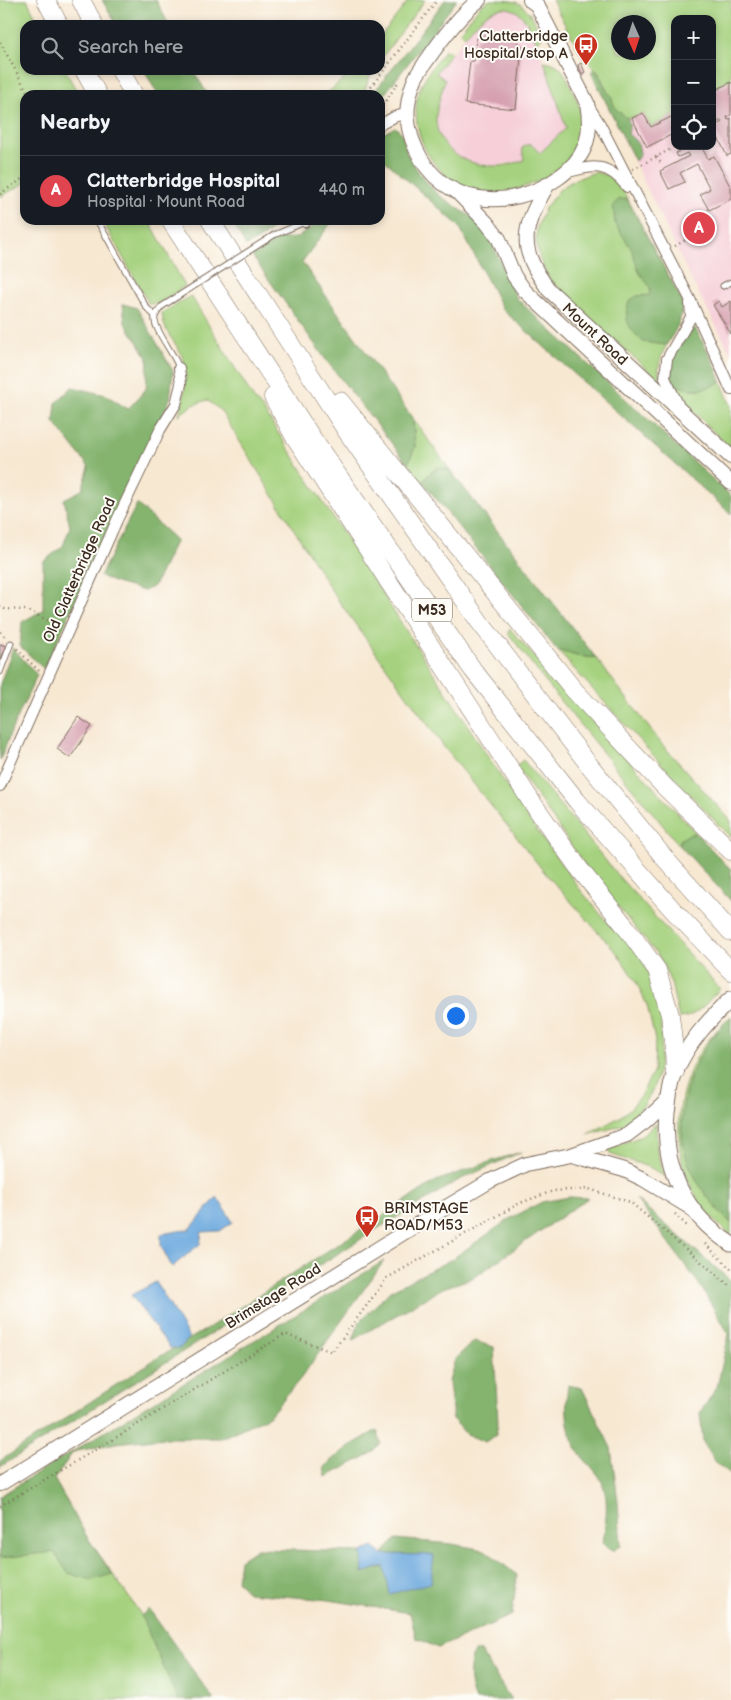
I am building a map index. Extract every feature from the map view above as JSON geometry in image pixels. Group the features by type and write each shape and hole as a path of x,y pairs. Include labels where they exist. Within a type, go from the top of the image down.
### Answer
{"highway":[{"path":"46,0 56,20"},
{"path":"81,0 91,20"},
{"path":"87,75 95,90"},
{"path":"123,75 131,90"},
{"name":"M53","path":"173,225 314,441 473,670 577,801 673,910 731,971"},
{"name":"M53","path":"213,225 348,433 479,621 586,761 667,861 731,932"},
{"path":"214,288 293,434 468,706 530,801 578,868 625,926 657,970 670,1015 675,1072"},
{"path":"276,322 574,690 664,786 731,851"}],"main road":[{"path":"474,0 435,48 415,79 408,105 408,113 411,138 420,159 431,174 442,184 457,192 486,200 507,199 548,185 578,162 584,150 589,132 590,116 587,103 534,2"},
{"path":"464,13 479,0"},
{"name":"Mount Road","path":"548,185 533,210 528,226 528,257 536,273 550,290 731,457"},
{"name":"Mount Road","path":"457,192 488,223 499,240 514,276 524,290 731,483"},
{"path":"731,999 717,1012 687,1049 675,1072 669,1099 666,1139 676,1180 690,1208 717,1235 731,1244"},
{"name":"Brimstage Road","path":"0,1484 490,1181 526,1164 571,1155 627,1135 669,1099"},
{"name":"Brimstage Road","path":"571,1155 624,1170 643,1179 690,1208"}],"street":[{"path":"587,103 600,124 690,299 731,390"},
{"path":"385,122 408,113"},
{"path":"564,173 587,167 603,168 617,174 639,201"},
{"path":"683,413 665,378 666,360 691,316 690,299"},
{"path":"722,367 731,383"},
{"name":"Old Clatterbridge Road","path":"0,786 145,460 176,404 181,384 179,368"}],"lane":[{"path":"100,225 146,307 155,316 156,328 176,358 179,368"},
{"path":"155,316 162,307 274,235 297,225"},
{"path":"723,286 731,282"},
{"path":"0,672 11,643"}],"path":[{"path":"385,69 437,0"},
{"path":"0,42 25,90"},
{"path":"369,90 380,75"},
{"path":"625,173 671,149"},
{"path":"657,157 662,165"},
{"path":"0,194 20,181"},
{"path":"665,251 711,226"},
{"path":"0,606 5,609 26,610 68,630"},
{"path":"0,632 46,679"},
{"path":"0,1506 285,1334 332,1352 387,1278 520,1203 553,1191 590,1189 630,1202 731,1287"},
{"path":"672,1211 692,1230"},
{"path":"699,1237 731,1269"}],"shaded area":[{"path":"731,0 731,353 693,283 591,72 594,69 588,58 584,60 578,12"},
{"path":"504,7 516,10 524,19 537,43 567,128 540,154 522,148 524,160 495,166 469,162 456,156 446,147 439,134 436,118 445,80 436,73 480,18 492,9"}],"green space":[{"path":"0,0 27,0 37,20 20,20 20,75 68,75 76,90 20,90 20,186 0,197"},
{"path":"102,0 156,0 166,20 114,20"},
{"path":"409,0 425,0 385,53 385,31"},
{"path":"445,0 457,0 385,94 385,90 376,90"},
{"path":"490,0 516,2 525,8 534,20 541,39 537,43 523,17 516,11 508,8 494,10 487,14 465,36 460,31 481,5"},
{"path":"552,0 731,0 731,79 716,87 716,15 671,15 671,117 651,127 643,113 627,118 615,109 599,73 588,59 584,60"},
{"path":"445,50 451,53 436,73 445,80 436,117 437,128 441,138 454,154 473,163 483,165 498,166 509,164 524,160 522,148 526,145 531,144 540,153 566,128 544,61 555,64 561,69 578,103 583,123 580,141 570,156 556,170 539,181 520,188 500,192 482,192 466,188 440,170 422,143 416,111 422,83"},
{"path":"594,69 611,95 617,110 628,119 628,134 637,143 640,151 640,155 635,161 591,72"},
{"path":"147,75 196,75 205,90 155,90"},
{"path":"348,75 370,75 365,90 331,90"},
{"path":"395,127 402,133 407,154 419,173 436,193 480,223 491,241 517,299 731,496 731,514 503,310 459,226 385,161 385,132"},
{"path":"595,172 606,175 620,185 682,301 680,319 660,361 660,381 580,310 549,279 540,260 536,243 537,227 545,208 559,190 572,181"},
{"path":"619,199 627,199 682,301 678,324 666,345 643,342 628,324 626,314 629,301 637,296 650,295 650,287 639,272 631,248 615,224 613,205"},
{"path":"105,225 152,225 185,286 159,303 149,304"},
{"path":"234,225 274,225 259,239 246,246"},
{"path":"313,225 329,225 302,262 413,419 415,447 408,464 326,360 252,256 278,239 296,238"},
{"path":"191,296 254,399 264,411 525,814 578,887 612,928 621,932 643,961 656,988 665,1024 661,1025 660,1060 651,1092 639,1111 624,1124 587,1135 620,1117 632,1107 641,1095 654,1070 655,1040 647,1005 635,980 617,953 546,874 444,747 335,596 221,411 207,400 193,405 179,415 185,389 186,373 182,356 165,328 162,313"},
{"path":"123,304 137,308 173,371 170,399 44,669 20,646 22,622 43,610 43,562 63,546 70,527 64,499 82,490 89,467 54,422 56,403 72,387 106,395 128,409 146,389 148,358 125,323"},
{"path":"695,328 714,363 721,381 704,389 686,388 674,384 671,376 672,362 678,349 691,330"},
{"path":"721,381 731,406 731,448 693,410 674,384 698,389 710,387"},
{"path":"413,419 450,470 438,467 423,482 408,464 415,446"},
{"path":"438,467 450,470 596,658 577,656 557,650 423,482"},
{"path":"137,504 176,540 154,586 144,591 100,576"},
{"path":"510,629 696,833 680,840 680,846 562,703 508,633"},
{"path":"13,648 37,675 12,729 0,761 0,684"},
{"path":"557,650 577,656 596,658 660,742 731,821 731,838 638,739"},
{"path":"523,760 620,878 720,989 697,1012 679,1018 671,983 660,958 592,875 516,766"},
{"path":"696,833 731,870 731,901 680,846 680,840"},
{"path":"731,1016 731,1223 709,1199 691,1169 684,1149 682,1113 685,1095 698,1060 707,1044"},
{"path":"719,1028 701,1055 689,1080 681,1128 684,1150 693,1171 721,1213 731,1223 731,1235 712,1218 697,1198 687,1176 680,1152 678,1128 681,1103 687,1079 700,1051"},
{"path":"656,1123 657,1152 665,1177 651,1168 610,1154 608,1150 610,1148 642,1136"},
{"path":"521,1152 459,1180 377,1229 0,1467 0,1461 154,1360 205,1330 436,1181"},
{"path":"569,1197 588,1198 473,1278 443,1288 353,1340 360,1321 390,1291 452,1259 511,1218 542,1202"},
{"path":"636,1199 731,1281 731,1474 717,1464 703,1442 700,1413 717,1387 729,1334 699,1284"},
{"path":"384,1261 301,1378 269,1416 221,1438 164,1438 116,1443 73,1452 54,1479 87,1537 112,1574 92,1580 68,1573 54,1552 0,1558 0,1496"},
{"path":"474,1341 494,1347 498,1422 496,1435 485,1442 466,1434 453,1419 449,1382 455,1359"},
{"path":"568,1385 582,1388 611,1448 621,1545 613,1551 603,1544 606,1497 602,1482 572,1439 567,1412"},
{"path":"377,1430 381,1443 374,1452 326,1477 324,1467 348,1447"},
{"path":"73,1452 54,1479 87,1537 169,1655 195,1700 0,1700 0,1496"},
{"path":"396,1539 452,1544 485,1550 517,1575 512,1615 438,1648 416,1638 410,1613 329,1600 248,1593 237,1580 240,1560 257,1549 362,1552 363,1572 434,1555 382,1554"},
{"path":"149,1609 214,1700 178,1700 141,1616"},
{"path":"474,1651 481,1652 511,1700 475,1700 470,1676"}],"water":[{"path":"217,1197 233,1222 220,1231 202,1232 200,1244 172,1267 161,1246 161,1234 190,1229"},
{"path":"156,1282 189,1338 180,1348 170,1348 131,1295"},
{"path":"373,1547 382,1554 434,1555 431,1583 390,1594 384,1566 363,1573 362,1552"}],"building":[{"path":"488,33 512,36 522,46 516,109 465,104 470,61 474,61 476,39"},
{"path":"581,63 585,72 582,74 578,65"},
{"path":"731,82 731,115 727,117 728,120 731,118 731,154 727,156 716,133 716,125 722,122 721,120 716,123 716,90"},
{"path":"643,113 651,127 671,117 671,135 647,147 632,118"},
{"path":"703,150 708,159 714,156 731,188 731,199 709,210 700,194 710,189 697,164 680,173 685,182 669,189 660,171 689,156 687,153 678,157 676,153 680,151"},
{"path":"719,301 722,307 731,301 731,334 713,305"},
{"path":"0,644 6,646 0,661"},
{"path":"78,717 92,726 70,758 57,749"}],"place":[{"name":"Clatterbridge Hospital/stop A","path":"586,66"},
{"name":"Clatterbridge Hospital","path":"699,228"},
{"name":"BRIMSTAGE ROAD/M53","path":"367,1238"}]}
